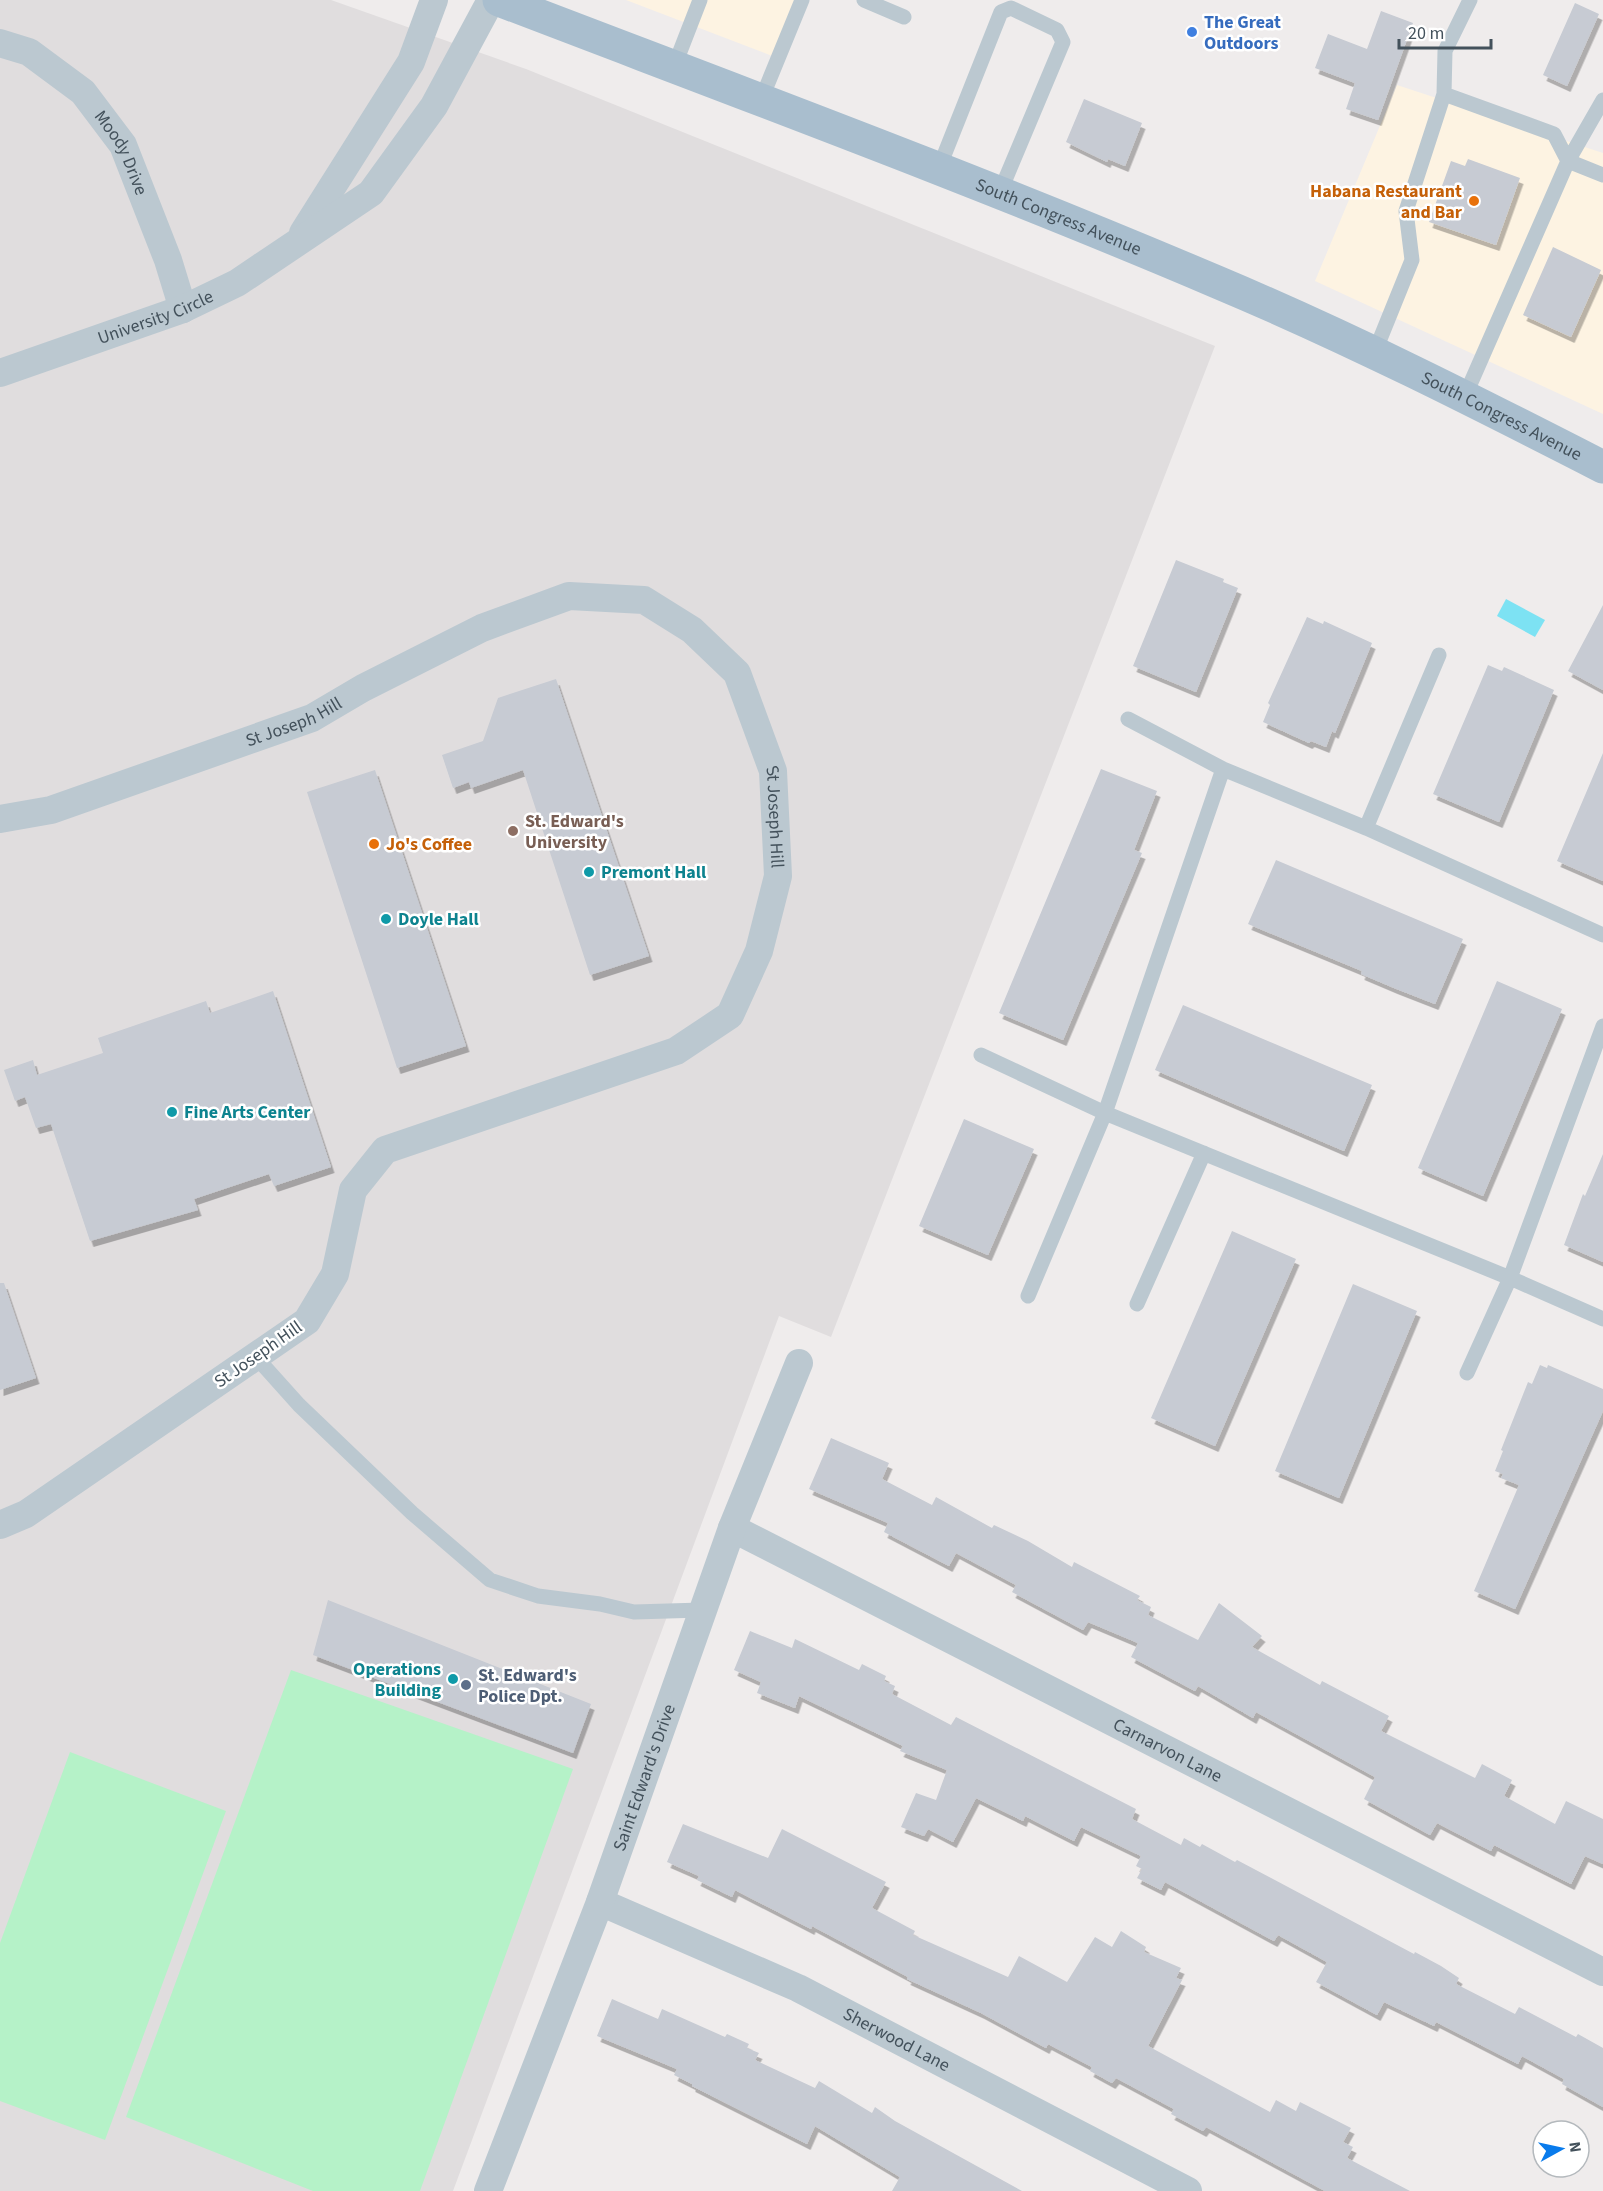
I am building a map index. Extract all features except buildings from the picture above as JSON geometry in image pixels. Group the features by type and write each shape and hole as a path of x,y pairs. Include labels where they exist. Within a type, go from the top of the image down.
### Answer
{"main road":[{"name":"South Congress Avenue","path":"499,0 939,168 1220,283 1598,460"}],"street":[{"name":"University Circle","path":"298,239 411,62 434,0"},
{"name":"University Circle","path":"0,374 183,309 237,282 298,239 371,193 434,106 491,0"},
{"name":"Moody Drive","path":"0,43 29,52 83,92 123,145 168,260 183,309"},
{"name":"St Joseph Hill","path":"0,819 51,810 312,718 363,688 482,628 569,596 644,600 692,630 737,673 773,771 778,876 759,951 730,1015 676,1051 385,1150 353,1191 335,1274 307,1321 26,1514 0,1526"},
{"name":"Saint Edward's Drive","path":"488,2191 600,1902 732,1528 799,1363"},
{"name":"Carnarvon Lane","path":"732,1528 1603,1972"},
{"name":"Sherwood Lane","path":"600,1902 798,1988 1188,2191"}],"lane":[{"path":"674,67 700,0"},
{"path":"761,100 802,0"},
{"path":"864,0 904,17"},
{"path":"1374,354 1412,260 1406,211 1444,94 1445,51 1470,0"},
{"path":"939,168 1001,12 1011,8 1057,30 1063,42 1000,192"},
{"path":"1444,94 1554,134 1568,161 1603,175"},
{"path":"1465,396 1568,161 1603,100"},
{"path":"1366,828 1439,655"},
{"path":"1128,719 1223,769 1366,828 1603,935"},
{"path":"1028,1296 1105,1113 1223,769"},
{"path":"1467,1373 1510,1278 1603,1026"},
{"path":"981,1055 1105,1113 1510,1278 1603,1319"},
{"path":"1137,1304 1204,1153"},
{"path":"255,1356 299,1405 412,1513 490,1580 538,1596 600,1604 634,1612 702,1610"}],"shaded area":[{"name":"St. Edward's University","path":"0,0 331,0 526,69 1215,346 831,1337 779,1316 453,2191 0,2191"},
{"path":"626,0 802,0 780,59"},
{"path":"1397,85 1603,153 1603,414 1315,281"}],"green space":[{"path":"291,1670 573,1769 420,2191 313,2191 126,2117"},
{"path":"70,1752 226,1811 105,2140 0,2101 0,1943"}],"water":[{"path":"1506,599 1545,620 1535,637 1497,616"}],"place":[{"name":"The Great Outdoors","path":"1192,32"},
{"name":"Habana Restaurant and Bar","path":"1474,201"},
{"name":"St. Edward's University","path":"513,831"},
{"name":"Jo's Coffee","path":"374,844"},
{"name":"Premont Hall","path":"589,872"},
{"name":"Doyle Hall","path":"386,919"},
{"name":"Fine Arts Center","path":"172,1112"},
{"name":"Operations Building","path":"453,1679"},
{"name":"St. Edward's Police Dpt.","path":"466,1685"}]}
